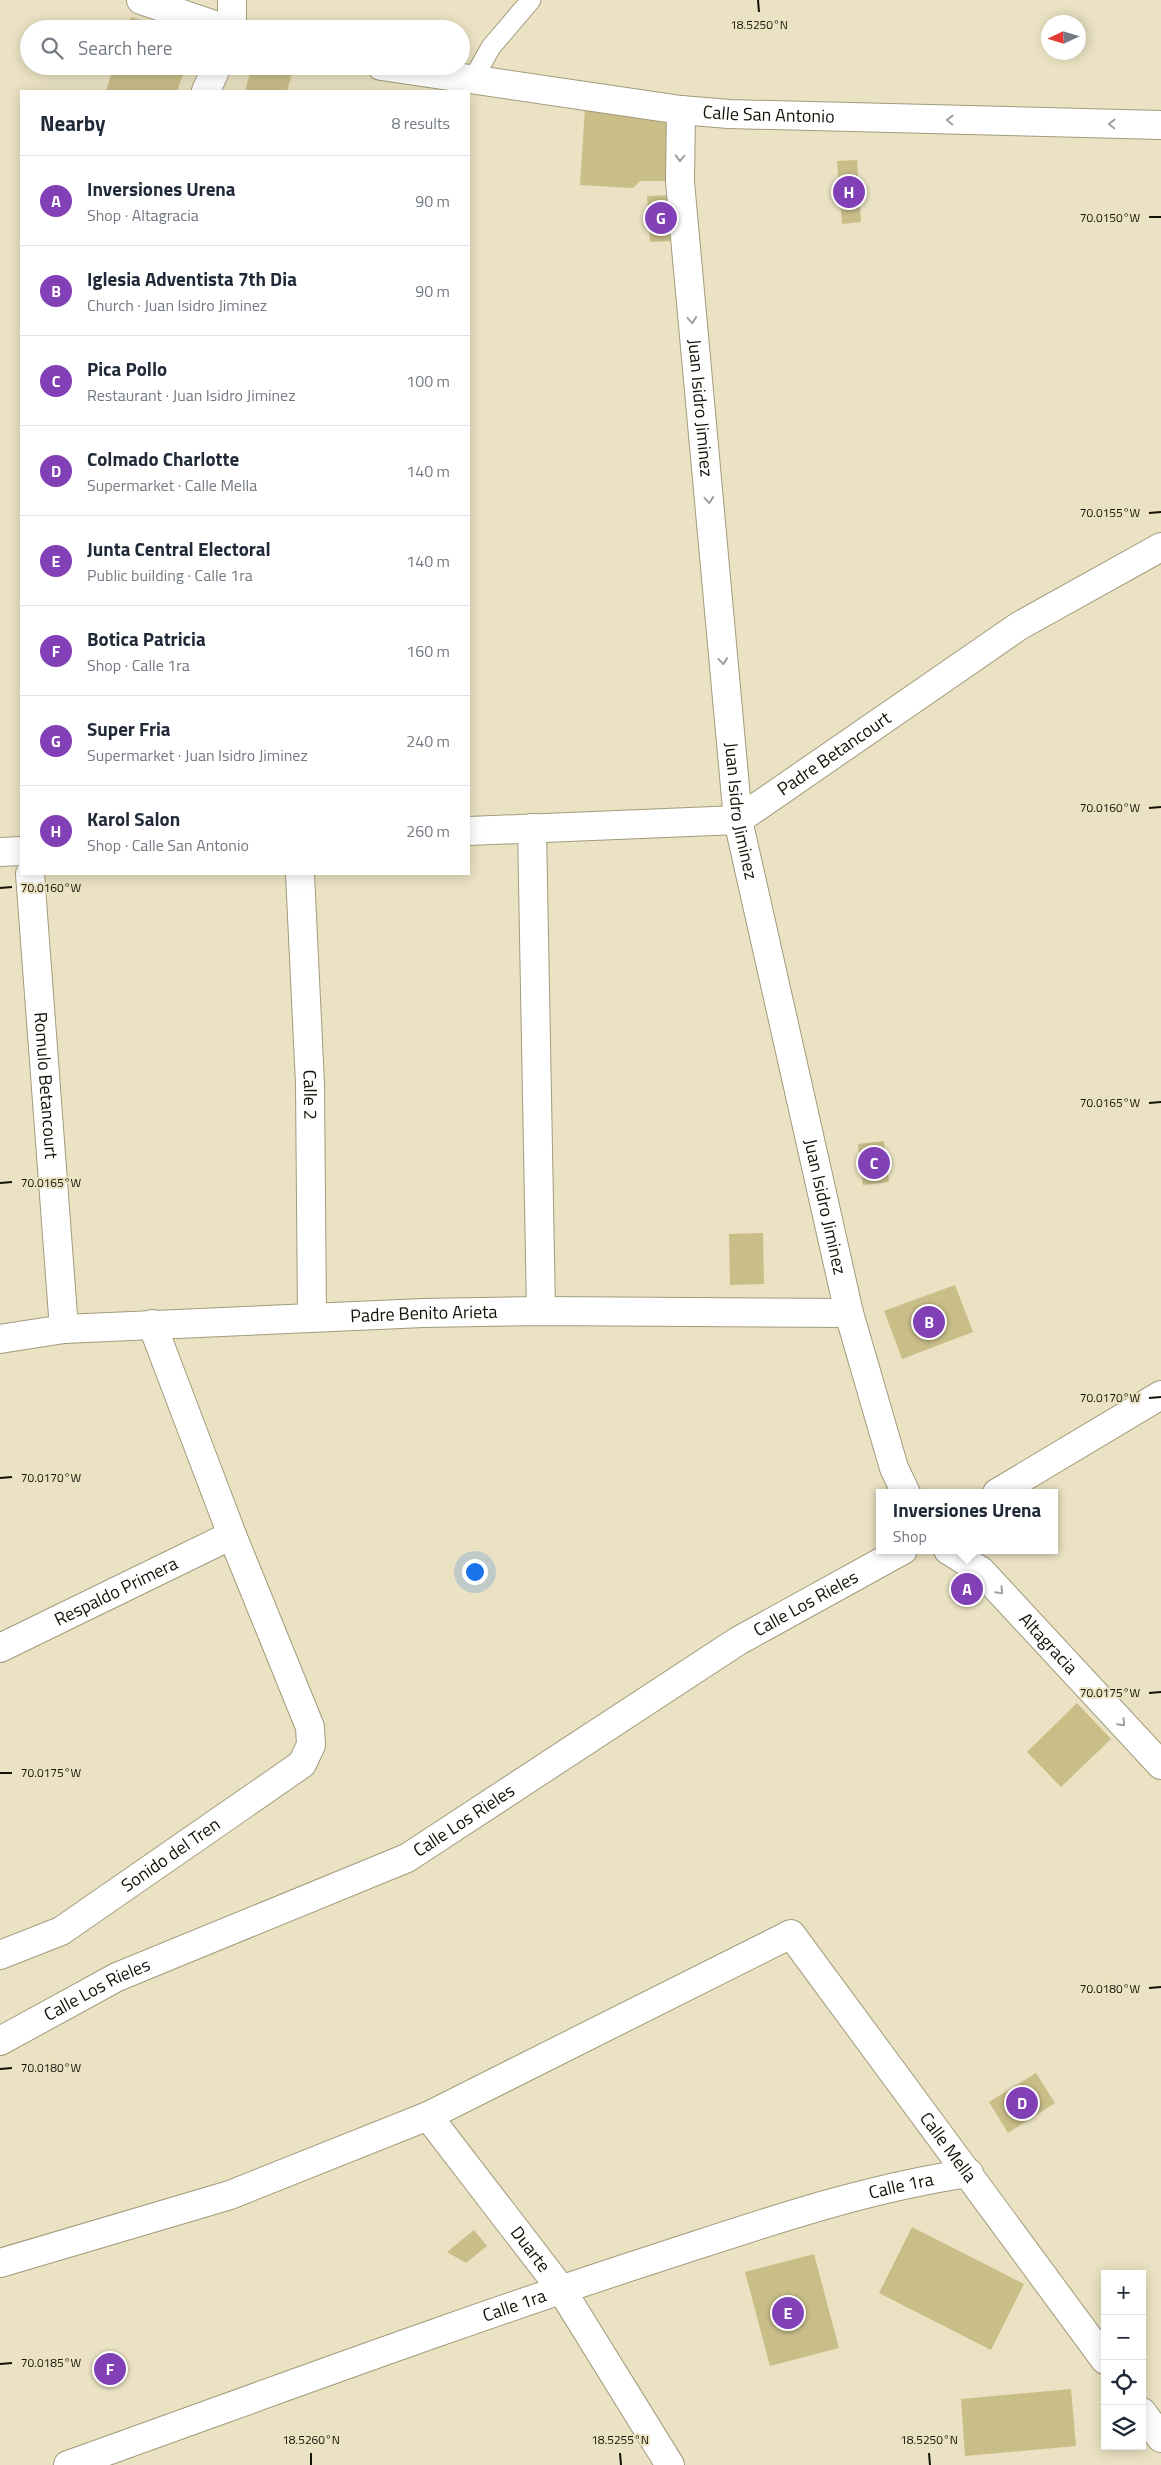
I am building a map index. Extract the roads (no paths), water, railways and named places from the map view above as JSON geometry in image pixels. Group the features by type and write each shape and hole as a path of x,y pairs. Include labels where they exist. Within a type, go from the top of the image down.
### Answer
{"street":[{"path":"141,0 200,20"},
{"path":"232,0 232,20"},
{"path":"206,90 213,75"},
{"name":"Calle San Antonio","path":"445,75 681,110 729,114 1161,125"},
{"name":"Juan Isidro Jiminez","path":"681,110 680,182 738,820 849,1313 894,1468 904,1489"},
{"name":"Padre Betancourt","path":"738,820 1019,626 1161,547"},
{"path":"470,831 738,820"},
{"path":"532,828 541,1311"},
{"path":"0,852 20,850"},
{"name":"Romulo Betancourt","path":"30,875 64,1329"},
{"name":"Calle 2","path":"300,875 310,1084 312,1317"},
{"name":"Padre Benito Arieta","path":"0,1339 64,1329 312,1317 541,1311 849,1313"},
{"path":"152,1324 232,1535"},
{"path":"1003,1489 1161,1395"},
{"name":"Respaldo Primera","path":"0,1648 232,1535"},
{"name":"Sonido del Tren","path":"0,1955 61,1932 302,1764 311,1745 310,1727 232,1535"},
{"name":"Calle Los Rieles","path":"0,2041 117,1977 407,1858 738,1641 896,1554"},
{"name":"Altagracia","path":"954,1554 981,1571 1161,1765"},
{"name":"Calle Mella","path":"428,2116 791,1934 1101,2354"},
{"path":"0,2263 230,2195 428,2116"},
{"name":"Duarte","path":"428,2116 561,2289 670,2465"},
{"name":"Calle 1ra","path":"68,2465 561,2289 827,2204 922,2180 969,2173"},
{"path":"1146,2417 1161,2438"}],"lane":[{"path":"473,79 491,47 531,0"}],"place":[{"name":"Karol Salon","path":"849,192"},
{"name":"Super Fria","path":"661,218"},
{"name":"Pica Pollo","path":"874,1163"},
{"name":"Iglesia Adventista 7th Dia","path":"929,1322"},
{"name":"Inversiones Urena","path":"967,1589"},
{"name":"Colmado Charlotte","path":"1022,2103"},
{"name":"Junta Central Electoral","path":"788,2313"},
{"name":"Botica Patricia","path":"110,2369"}]}
